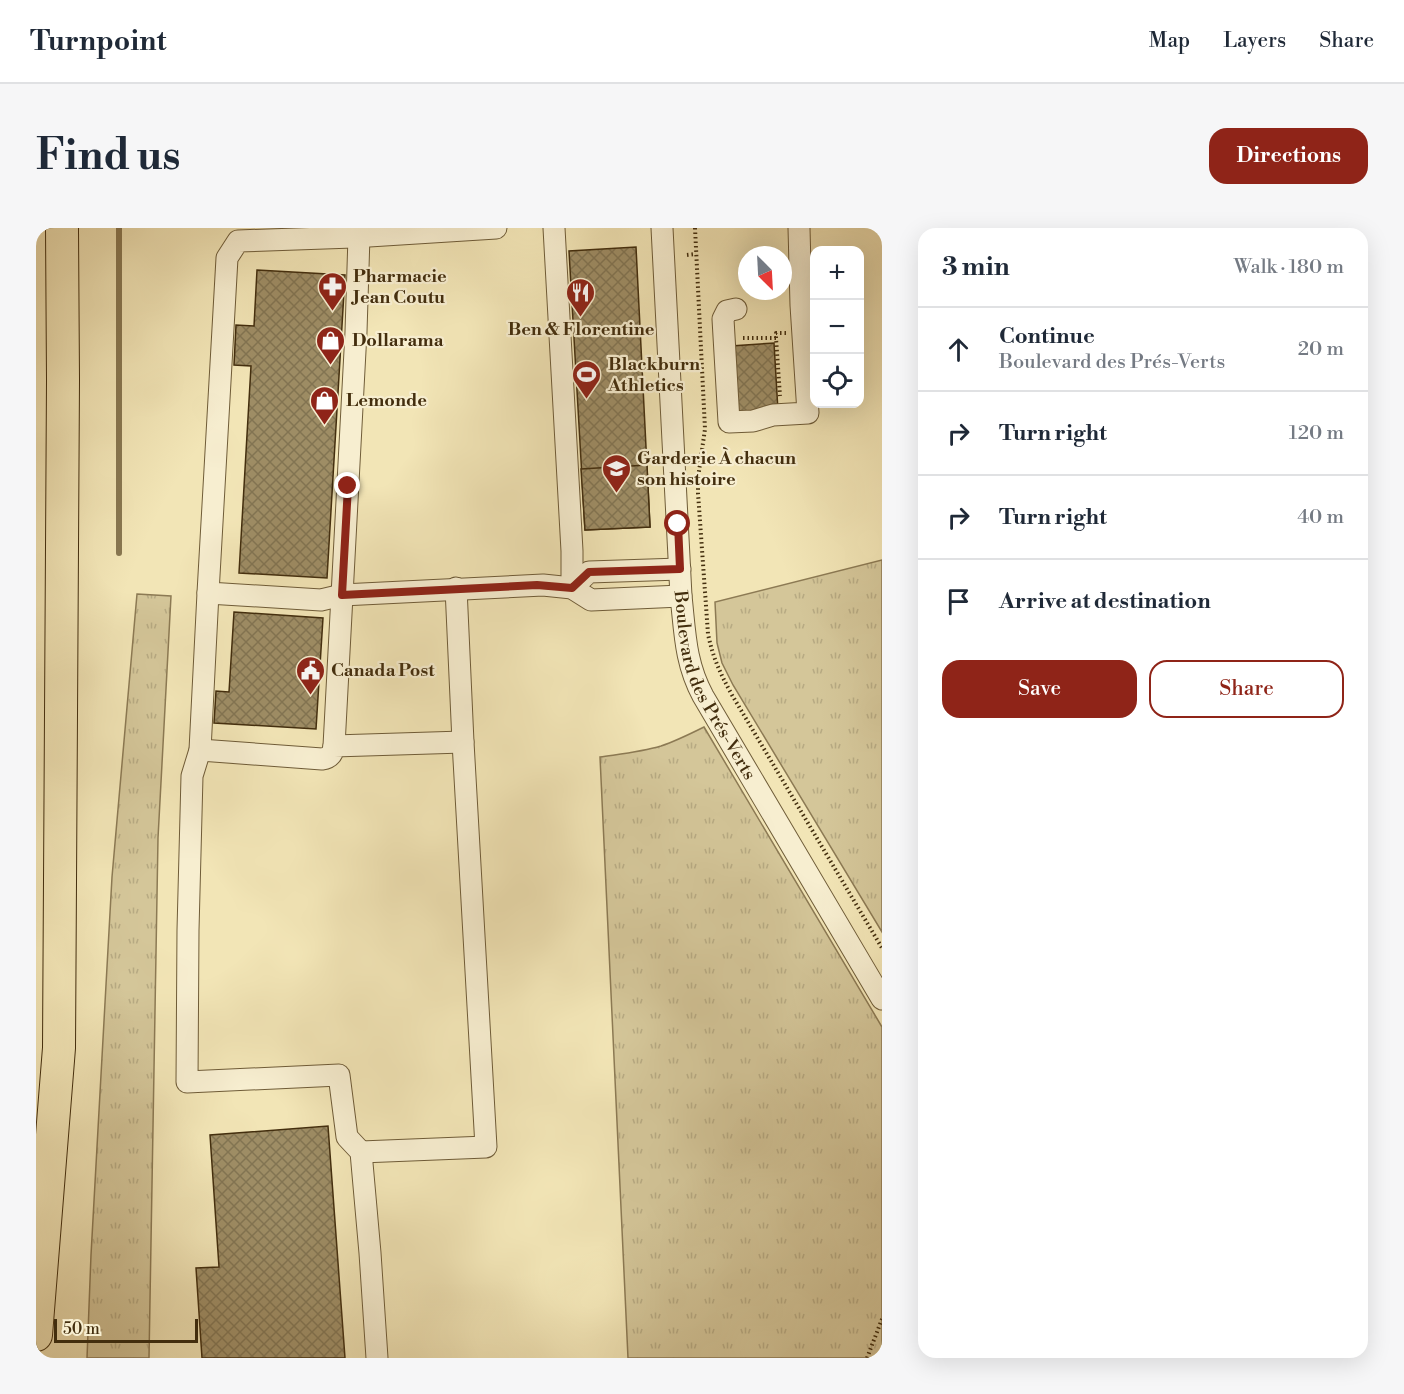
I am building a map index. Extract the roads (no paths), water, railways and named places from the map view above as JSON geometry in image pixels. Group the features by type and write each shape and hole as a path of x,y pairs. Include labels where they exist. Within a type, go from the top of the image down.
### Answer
{"highway":[{"path":"36,1335 59,1048 62,228"}],"street":[{"path":"377,1358 361,1152 347,1137 339,1075 187,1082 192,776 200,750 227,258 238,241 496,228"},
{"path":"554,228 572,551 572,588"},
{"name":"Boulevard des Prés-Verts","path":"662,228 681,596 687,654 698,686 882,999"},
{"path":"736,309 727,311 723,319 729,422 753,421 773,415 808,413 799,228"},
{"path":"200,750 319,759 329,757 333,752 356,332 359,236"},
{"path":"572,588 589,572 680,569"},
{"path":"208,593 321,600 342,595 543,585 572,588 591,600 681,596"},
{"path":"361,1152 486,1147 456,588"},
{"path":"334,746 463,742"}],"waterway":[{"path":"119,228 119,553"}],"place":[{"name":"Pharmacie Jean Coutu","path":"332,312"},
{"name":"Ben & Florentine","path":"581,318"},
{"name":"Dollarama","path":"331,366"},
{"name":"Blackburn Athletics","path":"587,400"},
{"name":"Lemonde","path":"325,426"},
{"name":"Garderie À chacun son histoire","path":"616,494"},
{"name":"Canada Post","path":"310,696"}]}
